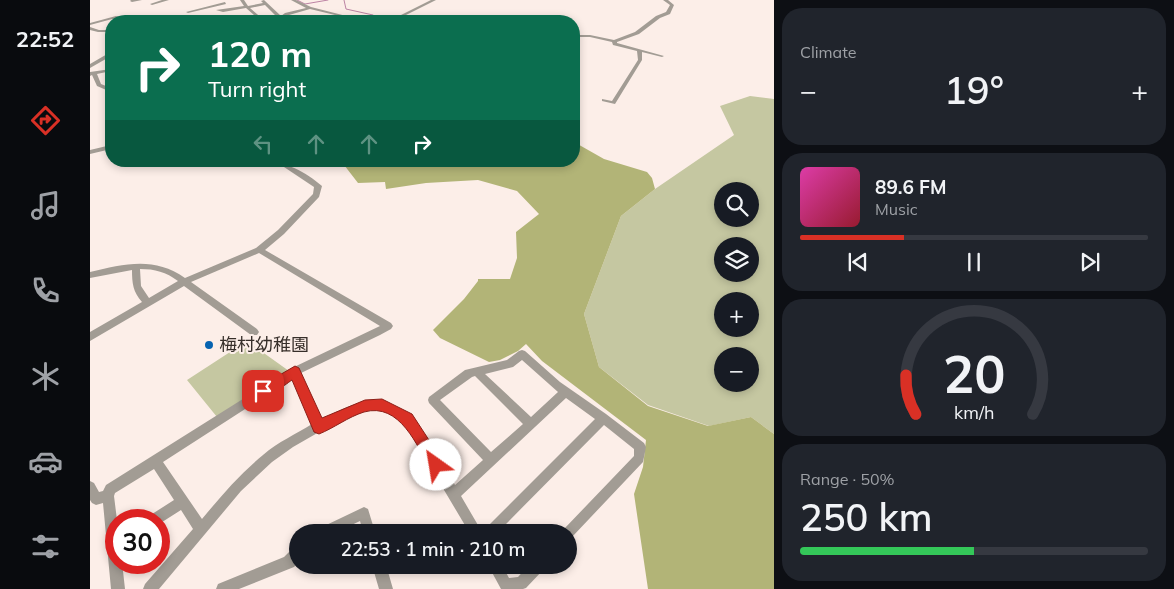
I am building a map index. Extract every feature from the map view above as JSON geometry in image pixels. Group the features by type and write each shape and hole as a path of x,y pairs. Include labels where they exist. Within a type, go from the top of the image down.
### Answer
{"street":[{"path":"132,2 140,0"},
{"path":"152,4 167,0"},
{"path":"242,0 256,15"},
{"path":"293,0 310,8 339,15"},
{"path":"403,15 434,0"},
{"path":"614,41 636,32 658,17 668,13 672,7 666,0"},
{"path":"188,12 210,2"},
{"path":"201,3 224,2 231,10"},
{"path":"218,10 231,10 264,2 274,15"},
{"path":"287,15 294,11 310,8"},
{"path":"90,24 105,20"},
{"path":"90,34 94,29"},
{"path":"580,36 614,41 615,44 662,56"},
{"path":"99,38 105,37"},
{"path":"604,100 613,103 640,60 639,50"},
{"path":"90,66 105,57"},
{"path":"105,71 92,74 99,85 105,88"},
{"path":"90,152 105,149"},
{"path":"90,337 183,282 259,250 282,232 318,191 318,186 315,182 288,167"},
{"path":"110,509 108,496 110,489 156,462 169,451 295,372 360,342 388,326 259,250"},
{"path":"136,267 136,286 139,294 148,302"},
{"path":"90,275 136,267 161,267 171,272 254,332"},
{"path":"491,460 433,400 469,373 510,364 522,354 566,392 640,447 639,458 577,524"},
{"path":"476,371 531,424"},
{"path":"295,372 319,427"},
{"path":"454,494 566,392"},
{"path":"150,589 251,472 284,446 336,417 365,406 382,405 407,418 471,524"},
{"path":"498,524 599,423 602,417"},
{"path":"156,462 201,529"},
{"path":"90,487 96,499 108,496"},
{"path":"170,509 182,502"},
{"path":"341,524 364,513 367,524"},
{"path":"228,588 289,562"},
{"path":"117,574 118,589"},
{"path":"382,574 386,589"},
{"path":"499,574 506,585 521,583 530,574"}],"green space":[{"path":"750,96 774,99 774,434 751,417 709,426 648,405 599,367 584,314 621,216 655,189 734,135 720,106"},
{"path":"580,145 604,159 647,172 652,178 655,189 621,216 584,314 599,367 648,406 708,426 751,417 774,434 774,589 648,589 634,494 643,467 646,440 542,361 526,344 518,351 500,360 489,362 440,338 433,330 464,299 478,279 510,279 517,258 516,232 539,214 517,191 478,180 426,183 386,189 385,182 358,183 346,167 580,167"},
{"path":"247,341 289,371 217,417 187,380"}],"waterway":[{"path":"297,0 305,4 328,0"},
{"path":"344,0 346,9 373,15"}],"place":[{"name":"梅村幼稚園","path":"209,345"}],"route":[{"path":"263,391 295,372 319,427 336,417 365,406 382,405 407,418 436,465"}]}
